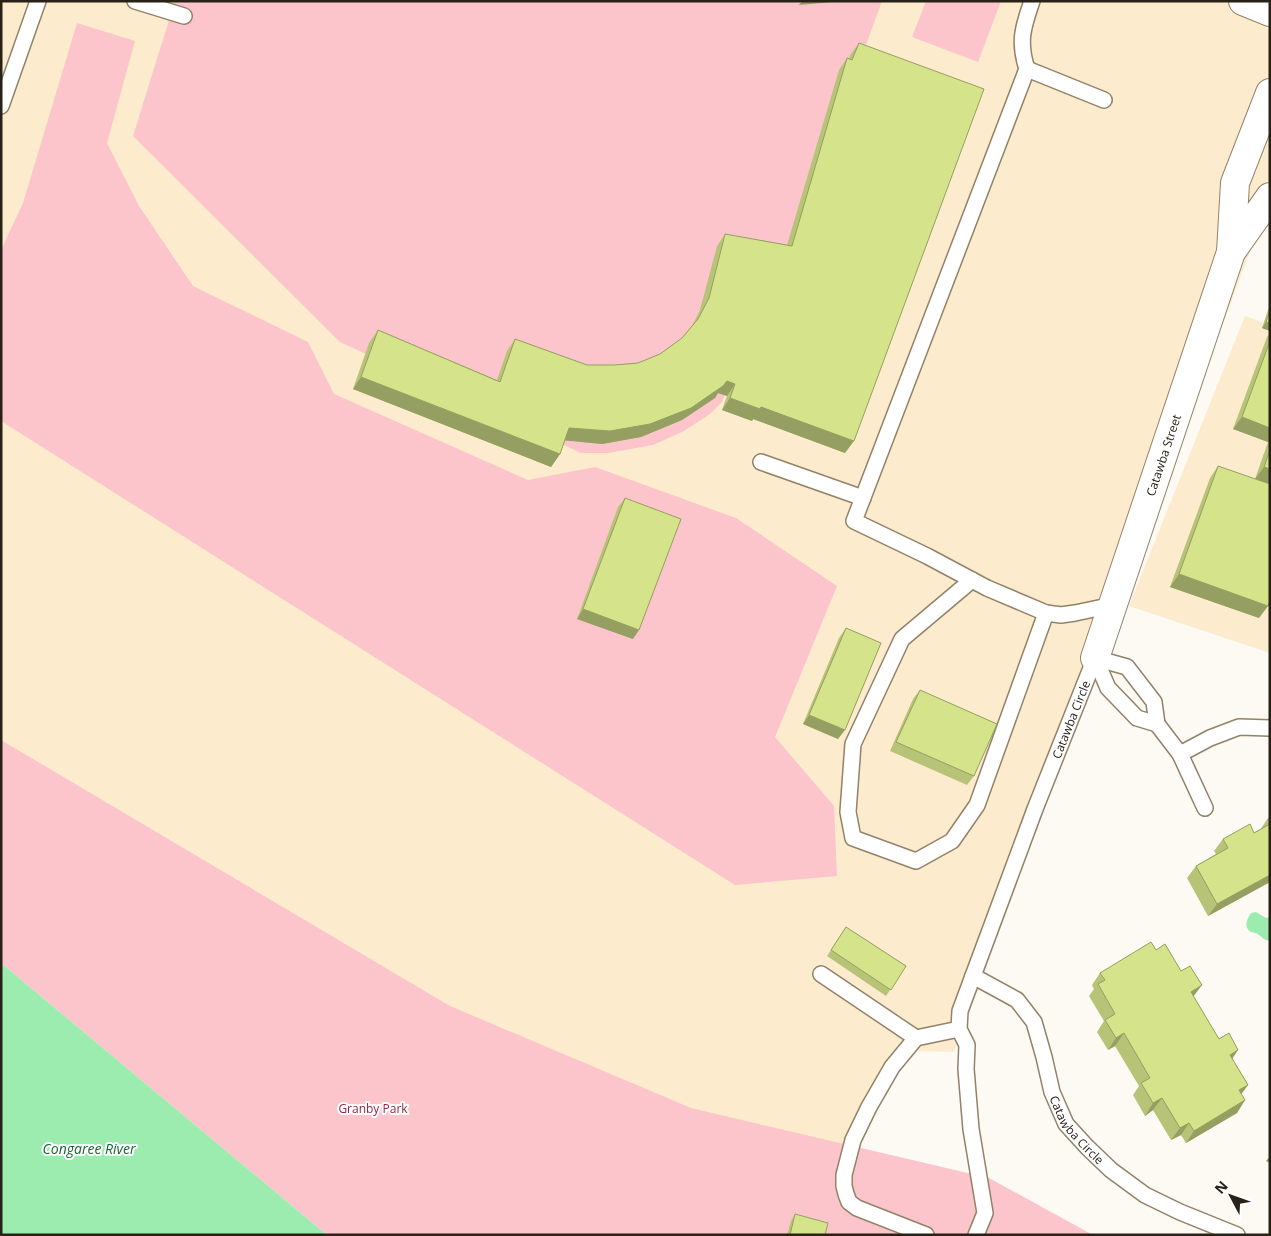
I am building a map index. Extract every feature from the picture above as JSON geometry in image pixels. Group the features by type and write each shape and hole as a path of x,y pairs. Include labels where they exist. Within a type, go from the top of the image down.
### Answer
{"street":[{"path":"1243,1 1270,12"},
{"name":"Catawba Street","path":"1095,658 1231,252 1235,183 1270,92"},
{"name":"Catawba Street","path":"1231,252 1270,197"}],"lane":[{"path":"1,106 38,1"},
{"path":"135,1 184,16"},
{"path":"1032,1 1022,32 1023,58 1027,69 854,521 927,556 987,588 1046,613 1075,613 1113,605"},
{"path":"1027,69 1104,100"},
{"path":"762,462 862,498"},
{"path":"972,580 902,639 853,744 848,812 853,838 916,861 952,841 977,805 1046,613"},
{"path":"1095,658 1108,688 1137,718 1157,724"},
{"path":"1095,658 1127,667 1154,702 1157,724 1180,754 1205,808"},
{"name":"Catawba Circle","path":"959,1029 960,1011 1035,810 1095,658"},
{"path":"1180,754 1210,738 1239,727 1270,728"},
{"path":"821,974 916,1038"},
{"name":"Catawba Circle","path":"973,976 1017,1000 1034,1022 1052,1092 1066,1124 1087,1147 1111,1170 1145,1195 1180,1212 1237,1235"},
{"path":"926,1235 857,1208 849,1202 844,1186 846,1168 853,1140 892,1067 916,1038 959,1029 967,1045 966,1069 971,1129 985,1213 976,1235"}],"shaded area":[{"path":"1,1 1257,1 1270,6 1270,197 954,1052 912,1051 784,1235 1,776"},
{"path":"1245,316 1270,325 1270,653 1129,606"}],"green space":[{"path":"175,1 882,1 762,330 730,381 722,402 710,414 684,431 653,445 608,453 581,453 340,342 133,136"},
{"path":"926,1 1001,1 978,62 912,37"},
{"path":"77,23 135,41 107,143 139,206 193,286 308,342 334,394 528,480 595,467 736,518 837,586 775,737 834,806 837,876 735,885 1,421 1,250 23,203"},
{"name":"Granby Park","path":"1,740 450,1006 691,1108 989,1178 1093,1235 327,1235 1,963"}],"water":[{"path":"1256,912 1266,918 1270,917 1270,941 1251,932 1247,928 1246,923 1251,913"},
{"name":"Congaree River","path":"1,963 327,1235 1,1235"}],"building":[{"path":"859,43 984,89 854,441 761,407 760,409 730,398 735,384 727,381 723,386 691,408 650,424 610,431 569,428 560,454 361,377 378,330 500,382 515,339 587,365 638,363 660,354 682,338 698,319 709,298 725,234 792,246 847,58 852,60"},
{"path":"1270,311 1270,323 1266,322"},
{"path":"1270,341 1270,428 1242,417"},
{"path":"1270,450 1270,469 1264,467"},
{"path":"1218,466 1270,484 1270,601 1268,606 1179,574"},
{"path":"625,498 681,519 639,630 583,609"},
{"path":"846,628 881,643 845,730 809,715"},
{"path":"920,690 997,724 974,776 896,742"},
{"path":"1250,824 1254,833 1270,824 1270,875 1217,904 1196,866 1228,848 1223,839"},
{"path":"846,927 906,966 891,990 831,950"},
{"path":"1151,942 1156,950 1165,944 1181,971 1190,966 1202,985 1191,992 1219,1039 1229,1033 1238,1050 1230,1055 1248,1085 1239,1090 1245,1100 1194,1131 1189,1123 1180,1128 1162,1098 1153,1103 1141,1083 1150,1078 1124,1033 1116,1038 1105,1020 1115,1014 1098,984 1105,980 1100,973"},
{"path":"795,1214 828,1223 825,1235 790,1235"}]}
